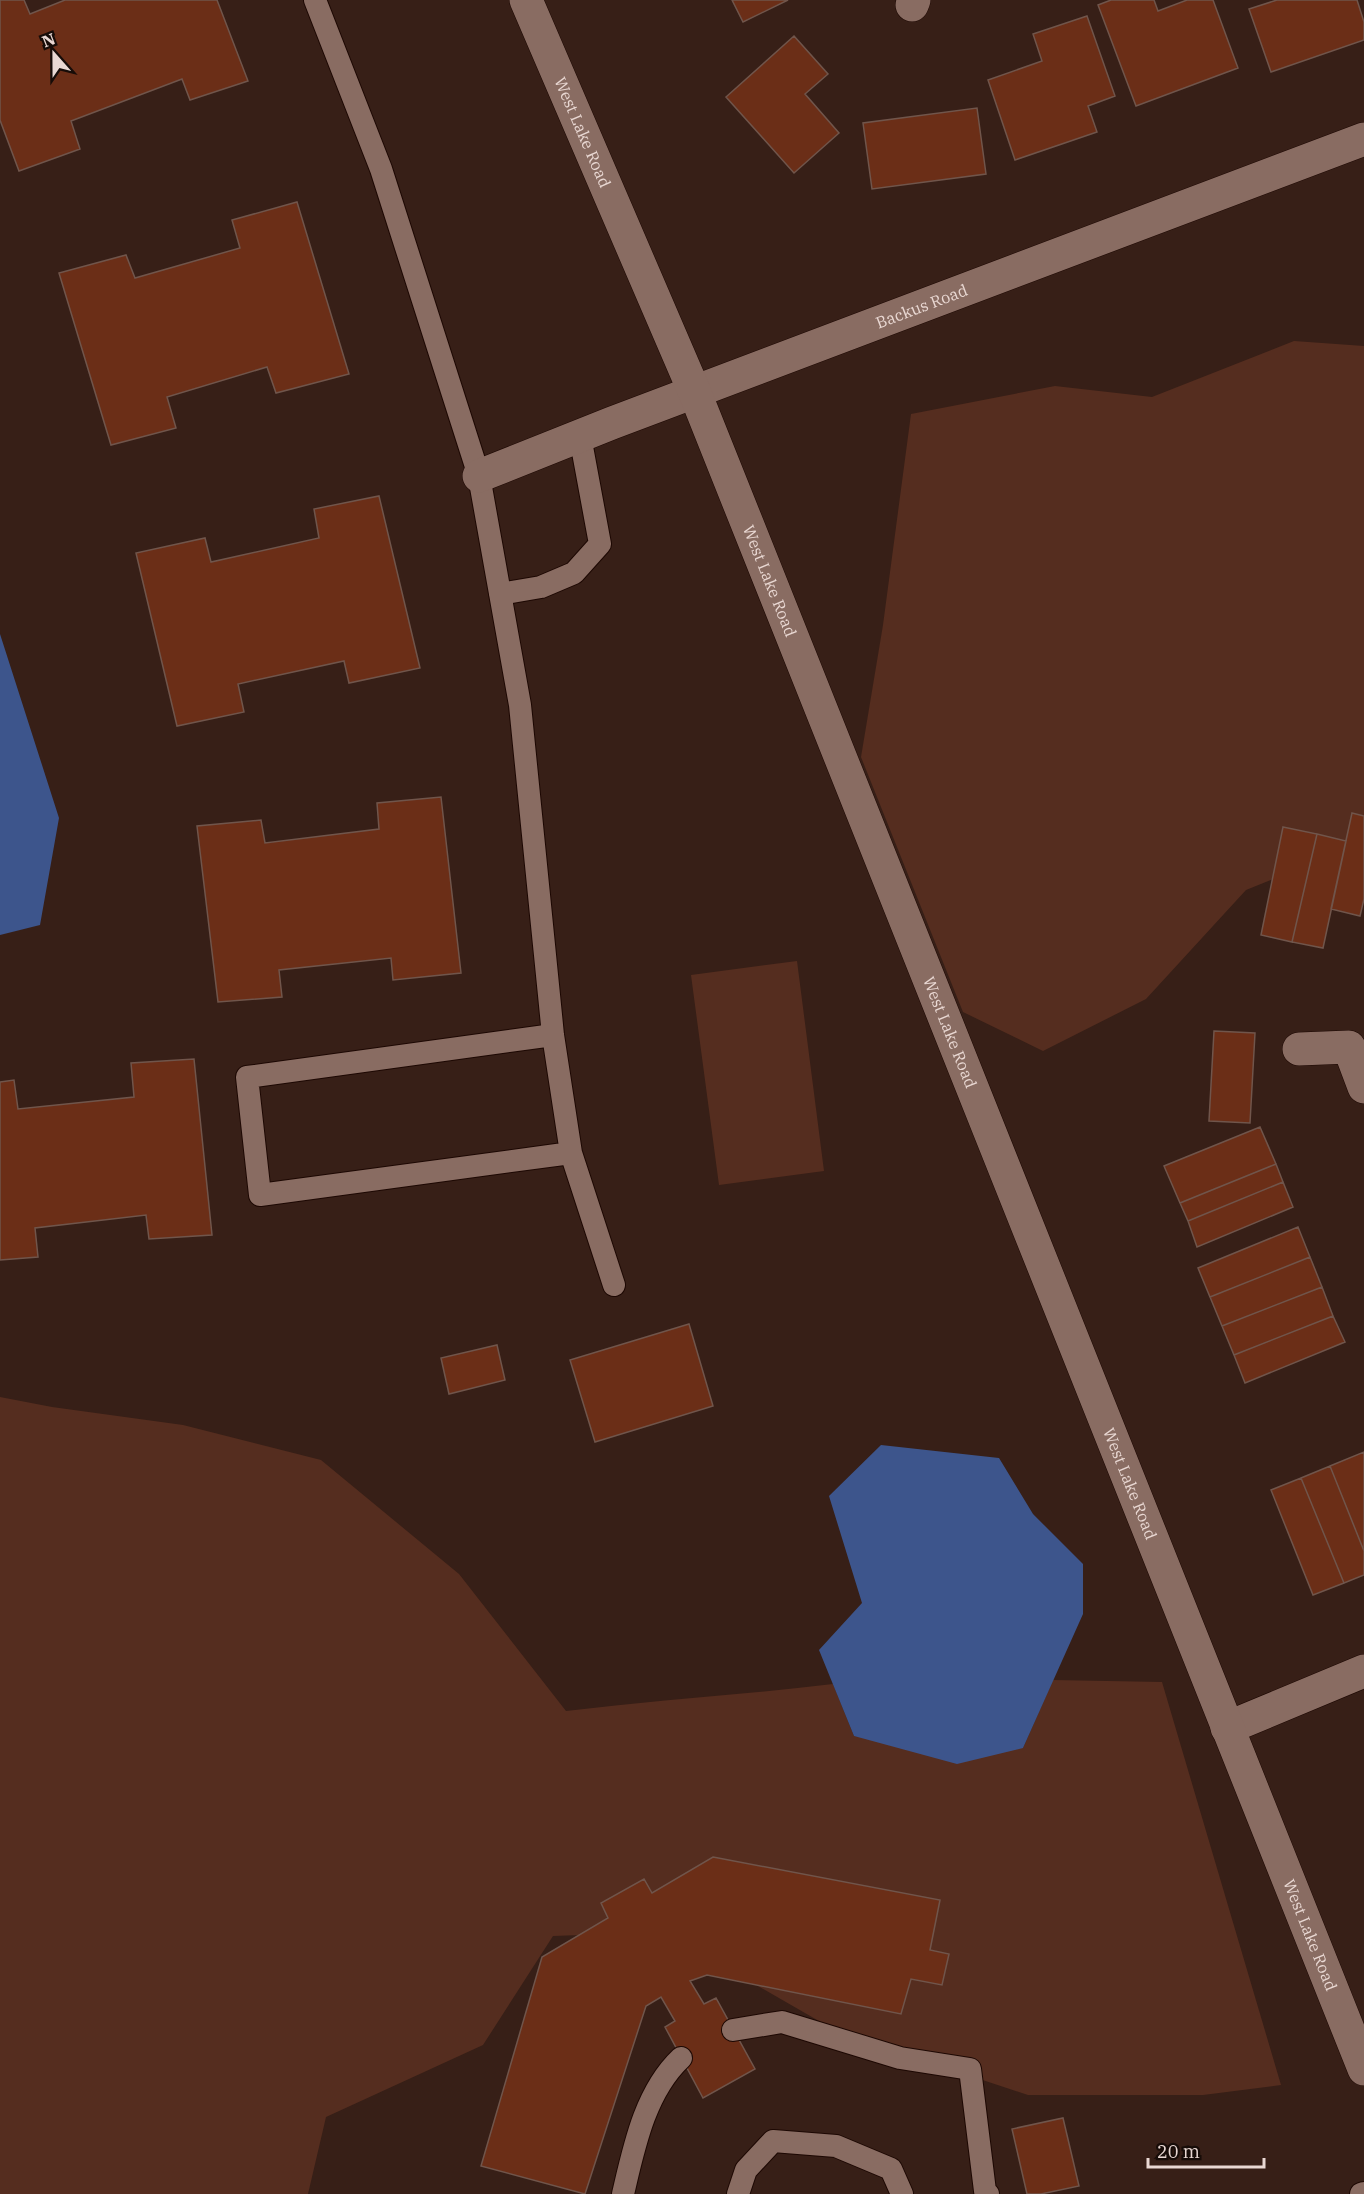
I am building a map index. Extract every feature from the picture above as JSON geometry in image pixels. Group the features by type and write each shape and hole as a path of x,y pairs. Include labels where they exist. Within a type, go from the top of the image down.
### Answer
{"street":[{"name":"West Lake Road","path":"526,0 695,393 1364,2069"},
{"name":"Backus Road","path":"479,476 1364,138"},
{"path":"1299,1049 1349,1047 1364,1087"},
{"path":"1227,1728 1364,1671"}],"lane":[{"path":"315,0 381,169 479,476 520,705 553,1035 572,1153 614,1285"},
{"path":"500,594 541,587 574,573 600,544 580,436"},
{"path":"553,1035 247,1077 260,1196 572,1153"},
{"path":"734,2030 782,2022 900,2058 970,2069 982,2193"},
{"path":"623,2194 636,2135 666,2072 681,2058"},
{"path":"738,2194 746,2170 773,2141 836,2146 891,2169 902,2194"}],"shaded area":[{"path":"1294,341 1364,346 1364,842 1246,890 1146,999 1043,1051 963,1012 861,757 883,625 911,414 1055,386 1152,397"},
{"path":"797,961 824,1171 719,1185 691,975"},
{"path":"0,1397 52,1407 183,1425 321,1460 459,1574 566,1711 833,1684 854,1736 1023,1748 1053,1680 1162,1682 1281,2085 1203,2095 1028,2095 838,2032 664,1932 553,1936 483,2045 326,2117 308,2194 0,2194"}],"water":[{"path":"0,634 59,818 40,925 0,935"},
{"path":"881,1445 999,1458 1033,1514 1083,1564 1083,1614 1023,1748 957,1764 854,1736 819,1650 862,1603 829,1496"}],"building":[{"path":"0,0 24,0 30,14 65,0 217,0 248,81 190,100 182,79 71,121 80,149 19,171 0,120"},
{"path":"732,0 788,0 743,22"},
{"path":"1111,0 1154,0 1158,11 1187,0 1213,0 1238,68 1136,106 1098,5"},
{"path":"1277,0 1357,0 1364,22 1364,40 1271,72 1249,9"},
{"path":"1087,16 1115,96 1088,106 1097,132 1015,160 988,80 1042,61 1033,34"},
{"path":"794,36 828,74 805,94 839,133 794,173 726,97"},
{"path":"977,108 986,174 872,189 863,123"},
{"path":"297,202 349,374 276,393 267,367 167,397 176,428 111,445 59,273 126,255 135,278 240,248 232,220"},
{"path":"379,496 420,668 349,683 344,661 238,684 244,712 177,726 136,553 205,538 211,562 319,538 314,509"},
{"path":"441,797 461,973 393,980 391,958 279,970 282,997 218,1002 197,826 261,820 265,843 379,829 377,803"},
{"path":"1352,813 1364,816 1364,899 1360,916 1331,909"},
{"path":"1283,827 1317,834 1292,942 1261,935"},
{"path":"1317,834 1346,841 1323,948 1292,942"},
{"path":"1214,1031 1255,1033 1250,1123 1209,1121"},
{"path":"194,1059 212,1235 149,1239 146,1215 35,1228 38,1257 0,1260 0,1082 14,1080 18,1109 134,1097 131,1063"},
{"path":"1260,1127 1276,1164 1180,1203 1164,1166"},
{"path":"1276,1164 1283,1182 1188,1221 1180,1203"},
{"path":"1283,1182 1293,1207 1197,1247 1188,1221"},
{"path":"1298,1227 1310,1257 1210,1297 1198,1268"},
{"path":"1310,1257 1322,1287 1222,1326 1210,1297"},
{"path":"1322,1287 1333,1316 1234,1355 1222,1326"},
{"path":"1333,1316 1345,1342 1245,1383 1234,1355"},
{"path":"689,1324 713,1406 595,1442 570,1360"},
{"path":"497,1345 505,1380 449,1394 441,1358"},
{"path":"1364,1452 1364,1551 1330,1466"},
{"path":"1330,1466 1364,1551 1364,1575 1344,1583 1301,1478"},
{"path":"1301,1478 1344,1583 1313,1595 1271,1490"},
{"path":"713,1857 940,1900 930,1950 949,1954 942,1985 911,1979 901,2014 707,1975 690,1981 704,2004 716,1998 755,2069 703,2098 665,2027 675,2021 661,1997 646,2006 585,2194 481,2166 542,1957 608,1918 601,1903 644,1879 652,1893"},
{"path":"1063,2118 1079,2186 1041,2194 1027,2194 1012,2129"}]}
